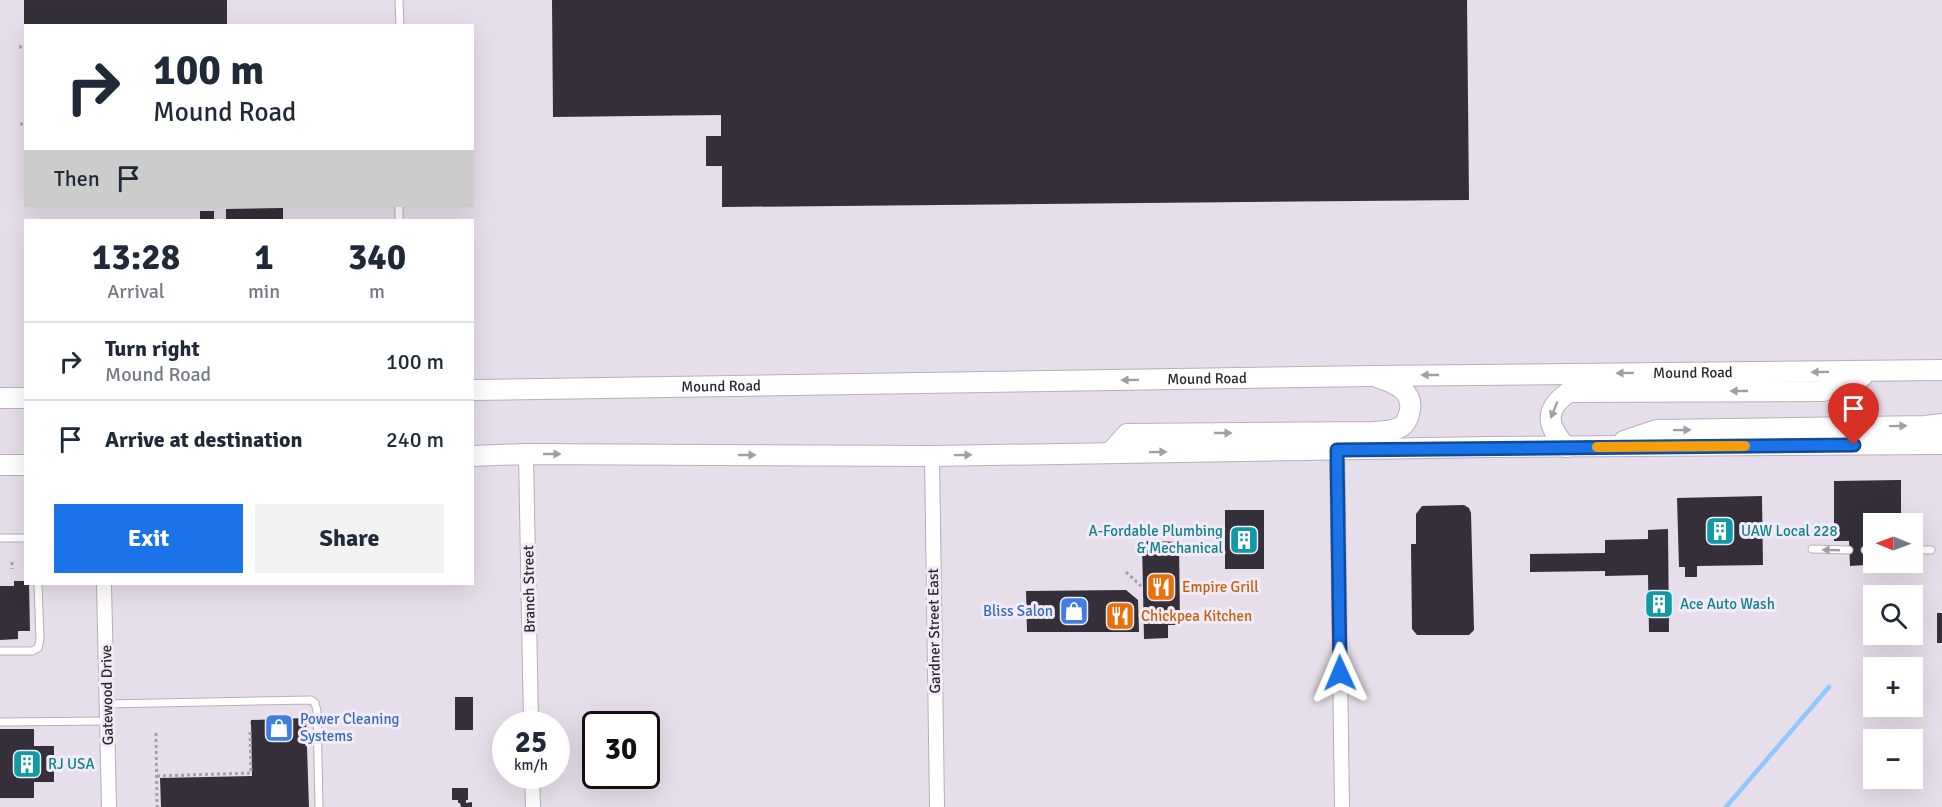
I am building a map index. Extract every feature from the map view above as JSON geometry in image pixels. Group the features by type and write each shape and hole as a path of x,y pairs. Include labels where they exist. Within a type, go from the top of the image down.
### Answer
{"main road":[{"name":"Mound Road","path":"474,390 1942,370"},
{"path":"1566,447 1553,430 1550,419 1559,399 1569,392 1823,391 1878,371"},
{"path":"1110,453 1127,434 1374,432 1401,426 1407,420 1410,409 1409,398 1396,384 1373,376"},
{"path":"474,401 688,400 754,387"},
{"path":"0,398 24,398"},
{"path":"1605,447 1657,430 1925,426 1942,423"},
{"path":"474,456 526,454 932,456 1942,444"},
{"path":"0,465 24,465"}],"street":[{"path":"1337,450 1342,807"},
{"name":"Branch Street","path":"526,454 531,711"},
{"name":"Gardner Street East","path":"932,456 937,807"},
{"name":"Gatewood Drive","path":"105,585 109,807"},
{"path":"532,789 533,807"}],"lane":[{"path":"399,0 400,24"},
{"path":"0,538 24,538"},
{"path":"1812,549 1849,550"},
{"path":"1923,550 1931,550"},
{"path":"0,651 32,651 38,648 40,643 39,585"},
{"path":"107,704 311,700 315,703 317,711 319,807"},
{"path":"0,722 107,721"}],"path":[{"path":"19,47 24,47"},
{"path":"12,562 12,569"},
{"path":"1126,572 1141,586"},
{"path":"157,776 250,774 250,731"},
{"path":"156,733 157,807"}],"building":[{"path":"24,0 227,0 227,24 24,24"},
{"path":"552,0 1467,0 1469,200 722,207 722,166 706,166 706,136 721,136 721,115 553,117"},
{"path":"283,208 283,219 226,219 226,209"},
{"path":"200,211 214,211 214,219 200,219"},
{"path":"1901,480 1901,513 1863,513 1863,565 1850,566 1849,541 1834,541 1834,481"},
{"name":"UAW Local 228","path":"1762,496 1763,565 1697,566 1697,577 1685,577 1685,567 1679,567 1677,498"},
{"path":"1464,505 1471,513 1474,630 1469,635 1417,635 1412,629 1411,544 1416,544 1416,514 1422,506"},
{"name":"A-Fordable Plumbing & Mechanical","path":"1225,510 1264,510 1264,569 1225,569"},
{"name":"Ace Auto Wash","path":"1668,529 1669,632 1649,632 1648,575 1605,576 1605,571 1530,572 1530,554 1605,553 1605,540 1648,539 1648,530"},
{"name":"Empire Grill","path":"1142,542 1179,542 1180,625 1168,625 1168,638 1144,639"},
{"path":"14,581 24,581 24,585 29,585 30,631 18,631 18,639 0,640 0,586 14,586"},
{"path":"1126,590 1138,600 1139,632 1027,632 1026,591"},
{"path":"1937,613 1942,613 1942,643 1937,643"},
{"path":"455,697 473,697 473,730 455,730"},
{"path":"306,718 309,807 161,807 160,778 252,776 251,720"},
{"name":"RJ USA","path":"0,729 34,729 34,746 54,746 54,782 34,782 34,798 0,798"},
{"path":"452,788 468,788 466,803 472,802 472,807 461,807 458,800 452,800"}],"waterway":[{"path":"1726,807 1829,687"}],"slow traffic":[{"path":"1597,447 1745,446"}],"place":[{"name":"UAW Local 228","path":"1720,531"},
{"name":"A-Fordable Plumbing & Mechanical","path":"1244,540"},
{"name":"Empire Grill","path":"1161,587"},
{"name":"Ace Auto Wash","path":"1659,604"},
{"name":"Bliss Salon","path":"1074,611"},
{"name":"Chickpea Kitchen","path":"1120,616"},
{"name":"Power Cleaning Systems","path":"279,728"},
{"name":"RJ USA","path":"27,764"}],"route":[{"path":"1340,673 1337,450 1854,445"}]}
